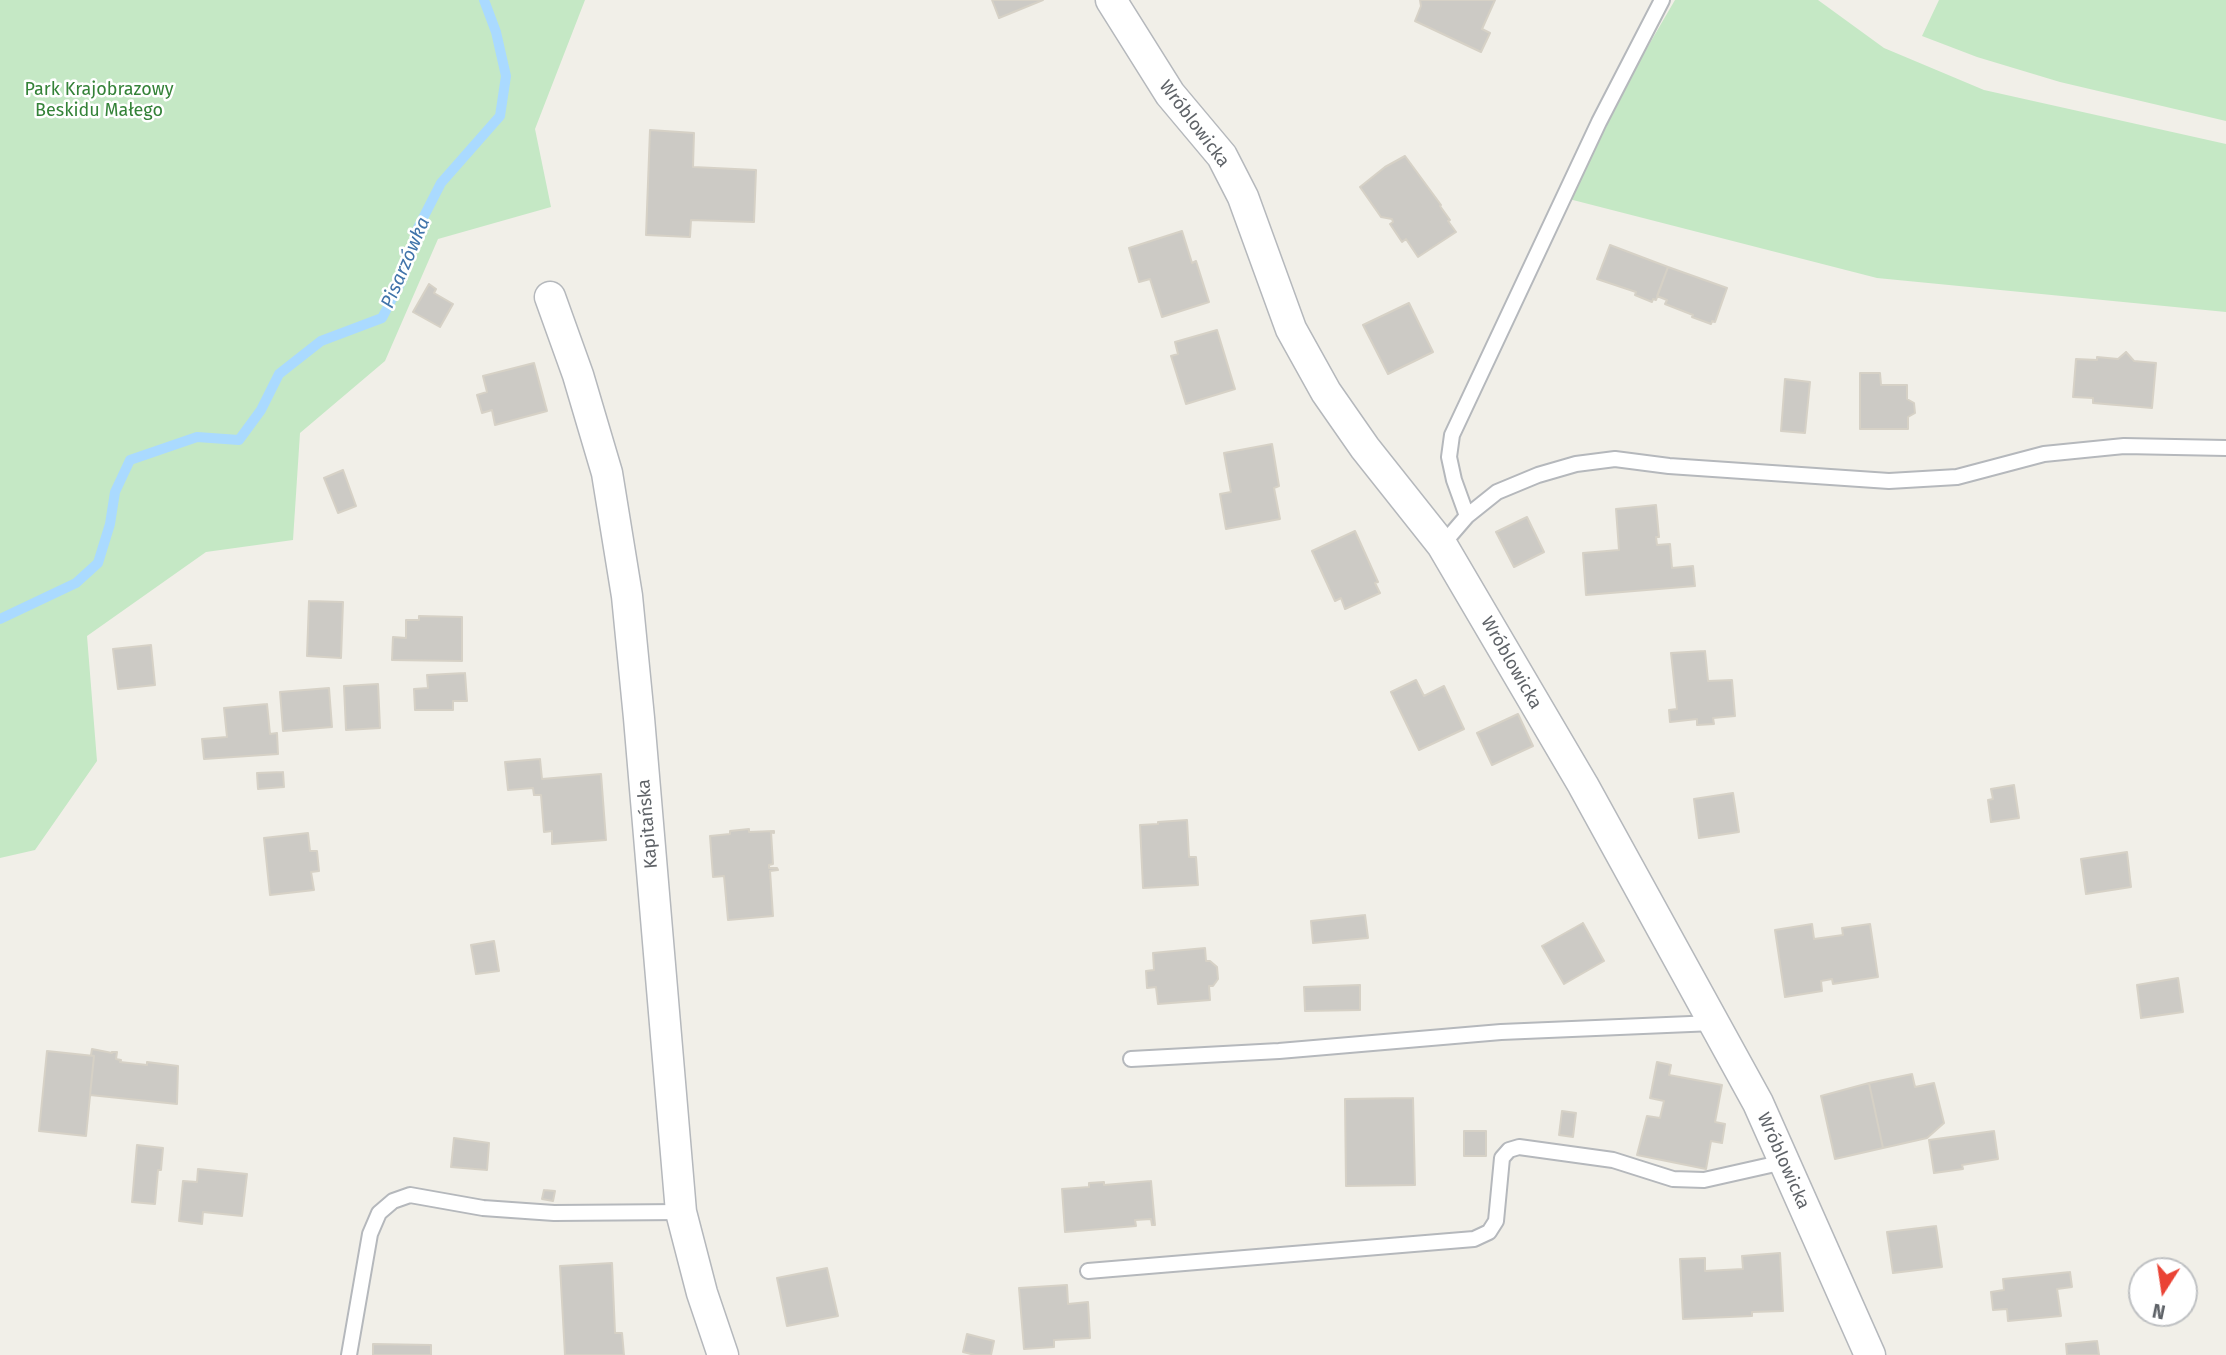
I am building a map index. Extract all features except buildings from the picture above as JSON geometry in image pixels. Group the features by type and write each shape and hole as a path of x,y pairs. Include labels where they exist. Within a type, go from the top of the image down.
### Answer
{"street":[{"name":"Wróblowicka","path":"1111,0 1170,94 1222,156 1243,197 1291,329 1326,392 1365,448 1442,545 1583,785 1758,1103 1870,1355"},
{"name":"Kapitańska","path":"550,296 578,375 607,473 627,596 681,1212 702,1293 723,1355"}],"lane":[{"path":"1467,516 1449,457 1452,435 1599,122 1661,0"},
{"path":"1442,545 1467,516 1497,492 1538,475 1576,464 1615,459 1669,466 1889,481 1957,477 2044,454 2124,446 2226,448"},
{"path":"1131,1059 1279,1051 1501,1032 1714,1023"},
{"path":"1088,1271 1474,1239 1489,1232 1496,1221 1502,1158 1508,1150 1519,1147 1612,1160 1673,1179 1704,1180 1784,1162"},
{"path":"349,1355 370,1234 379,1213 393,1201 411,1195 507,1210 555,1213 681,1212"}],"green space":[{"name":"Park Krajobrazowy Beskidu Małego","path":"0,0 585,0 535,129 551,207 438,239 385,361 300,433 293,540 206,552 87,636 97,761 35,850 0,858"},
{"path":"1675,0 1818,0 1884,48 1984,90 2226,144 2226,312 1877,278 1569,199 1630,77"},
{"path":"1939,0 2226,0 2226,121 2060,82 1977,57 1922,36"}],"waterway":[{"name":"Pisarzówka","path":"0,619 76,583 98,563 110,524 115,492 130,460 197,437 239,440 261,410 279,374 321,341 382,318 401,282 418,228 441,183 500,116 506,76 496,32 484,0"}]}
